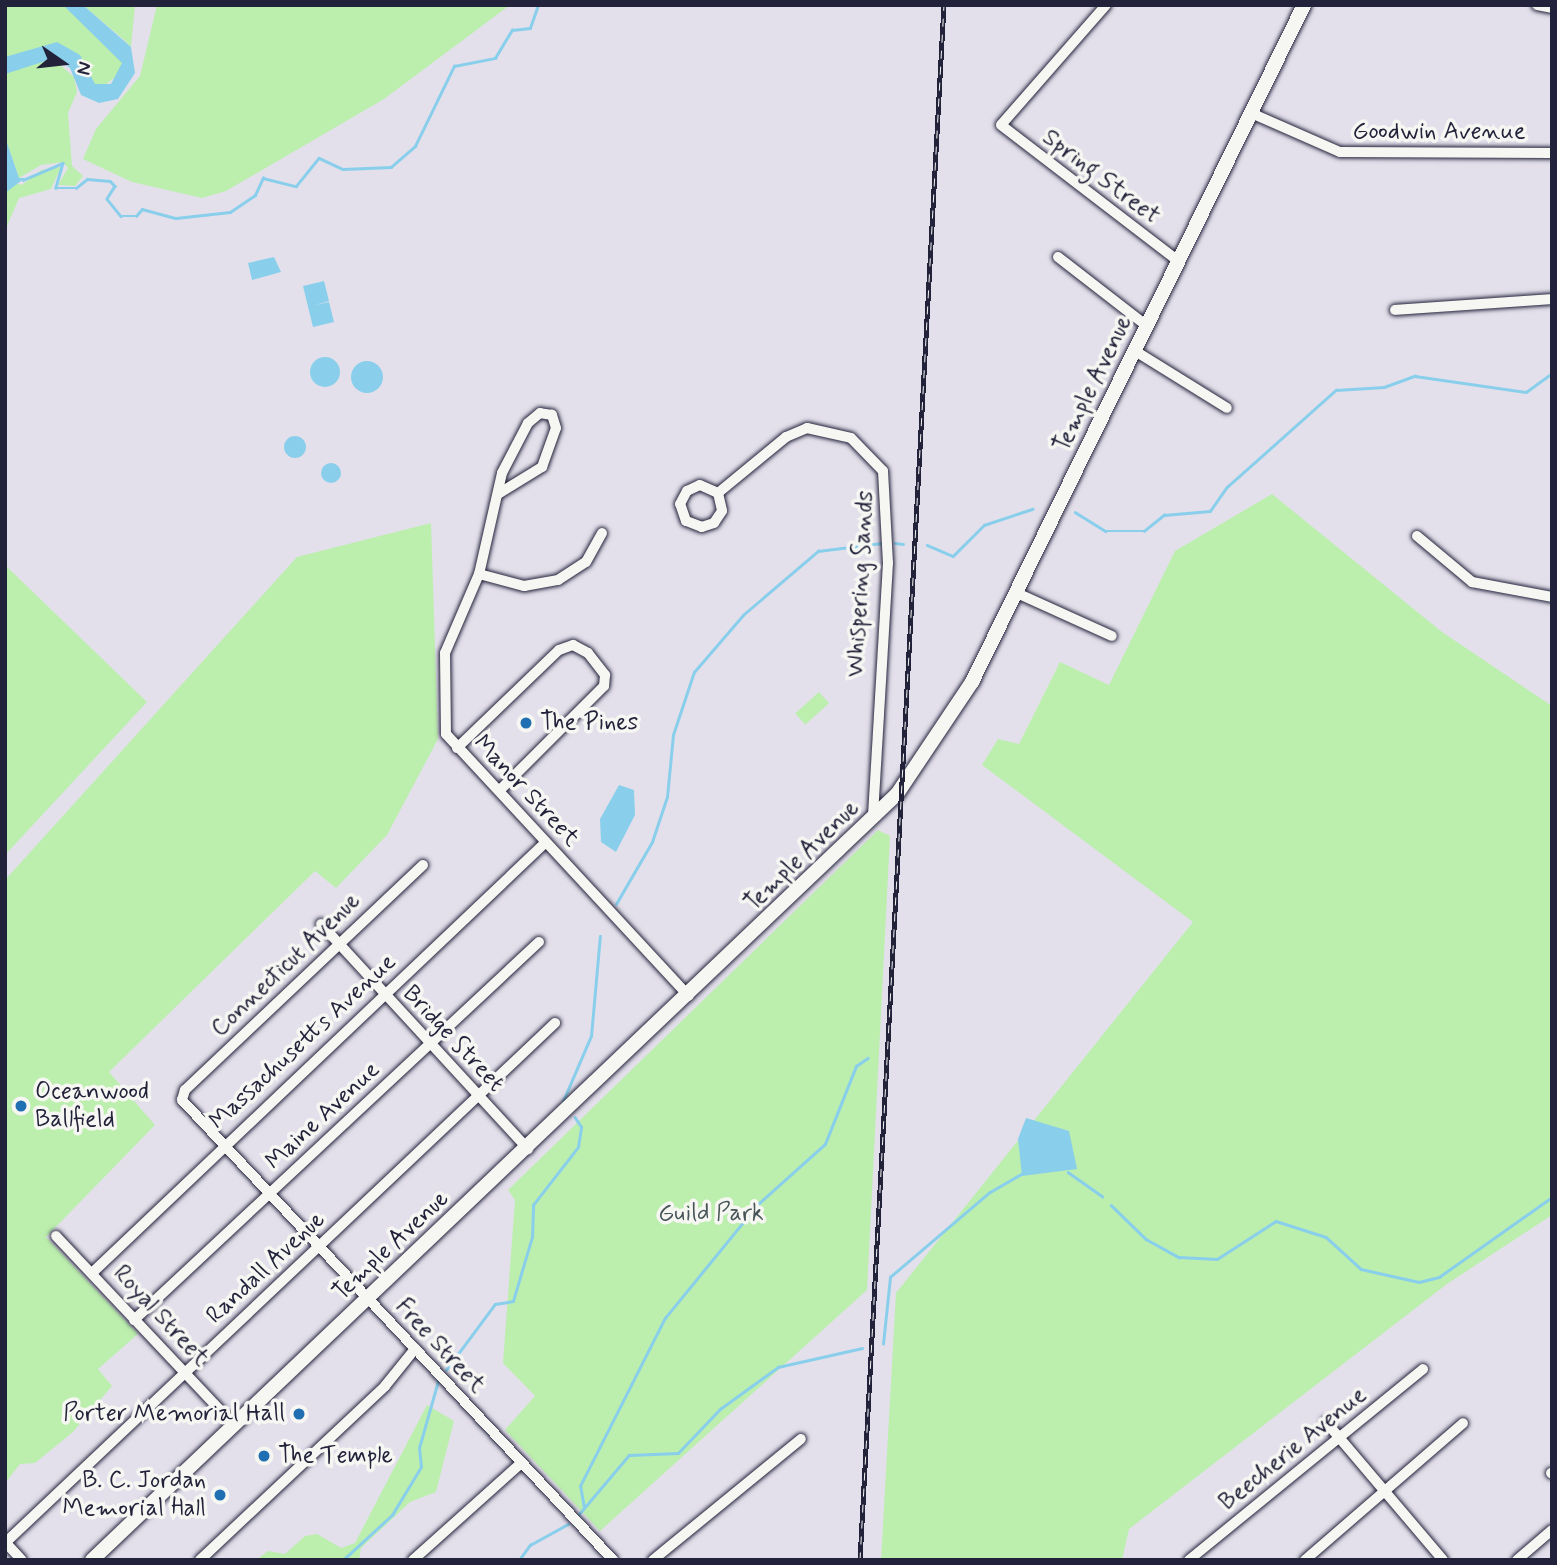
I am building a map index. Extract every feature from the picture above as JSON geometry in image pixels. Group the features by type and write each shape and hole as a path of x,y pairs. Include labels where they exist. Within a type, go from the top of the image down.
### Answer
{"street":[{"name":"Spring Street","path":"1106,5 1001,125 1178,261"},
{"name":"Temple Avenue","path":"92,1560 873,820 950,721 1017,593 1304,5"},
{"path":"1537,5 1552,8"},
{"name":"Goodwin Avenue","path":"1251,113 1340,152 1552,153"},
{"path":"1058,257 1147,326"},
{"path":"1395,310 1552,299"},
{"path":"1135,351 1227,408"},
{"name":"Manor Street","path":"498,494 542,467 556,428 552,415 536,415 517,439 498,494 479,574 443,661 446,734 689,996"},
{"name":"Whispering Sands","path":"718,493 769,449 807,428 851,438 883,471 888,563 873,820"},
{"path":"700,485 718,493 722,511 714,523 702,527 685,521 680,504 687,491 700,485"},
{"path":"479,574 509,584 549,583 580,568 602,533"},
{"path":"1417,536 1472,582 1552,597"},
{"path":"1017,593 1112,636"},
{"path":"457,748 559,650 573,645 588,653 605,675 604,686 499,791"},
{"name":"Massachusetts Avenue","path":"92,1273 224,1144 545,843"},
{"name":"Connecticut Avenue","path":"182,1097 423,864"},
{"name":"Bridge Street","path":"321,924 384,996 527,1149"},
{"name":"Maine Avenue","path":"134,1320 539,942"},
{"name":"Randall Avenue","path":"5,1543 555,1023"},
{"name":"Free Street","path":"182,1097 319,1248 613,1560"},
{"name":"Royal Street","path":"56,1236 234,1425"},
{"path":"201,1560 385,1387 415,1349"},
{"name":"Beecherie Avenue","path":"1189,1560 1342,1440 1423,1369"},
{"path":"1326,1422 1389,1493 1443,1560"},
{"path":"1305,1560 1389,1493 1463,1423"},
{"path":"653,1560 801,1439"},
{"path":"413,1560 521,1463"},
{"path":"1517,1560 1552,1530"},
{"path":"5,1543 22,1560"}],"green space":[{"path":"5,5 69,5 118,48 125,69 103,87 86,84 68,54 5,61"},
{"path":"83,5 135,5 131,47 123,39"},
{"path":"157,5 510,5 384,99 226,191 202,198 132,182 83,159 96,129 140,76"},
{"path":"51,57 74,77 77,92 68,113 72,166 83,176 75,186 58,185 68,168 63,162 41,165 19,178 5,137 5,74"},
{"path":"61,167 51,189 19,198 5,231 5,193 12,182 22,185 41,170"},
{"path":"1272,494 1442,632 1552,706 1552,1215 1447,1284 1129,1529 1122,1560 881,1560 896,1293 1193,922 982,765 998,739 1019,744 1060,662 1109,685 1175,551"},
{"path":"431,523 438,739 387,835 336,888 315,871 109,1072 155,1125 46,1237 138,1334 98,1369 112,1386 73,1432 35,1463 20,1464 5,1483 5,880 297,557"},
{"path":"5,565 147,702 5,855"},
{"path":"819,692 829,703 805,725 795,713"},
{"name":"Guild Park","path":"878,830 890,836 867,1290 600,1531 505,1430 535,1396 503,1363 515,1200 508,1190"},
{"path":"427,1405 454,1421 436,1492 410,1502 361,1548 359,1560 256,1560 268,1551 285,1554 305,1536 317,1534 341,1548 355,1543"}],"water":[{"path":"63,5 83,5 131,47 135,73 118,99 99,103 81,95 70,68 55,58 5,74 5,57 57,42 80,55 95,84 111,84 122,63"},
{"path":"5,137 19,178 25,178 5,193"},
{"path":"274,257 281,272 252,280 248,263"},
{"path":"324,281 329,301 315,305 329,302 334,322 313,327 303,286"},
{"path":"325,357 336,361 340,372 336,383 325,387 314,383 310,372 314,361"},
{"path":"367,361 378,366 383,377 378,388 367,393 356,388 351,377 356,366"},
{"path":"295,436 303,439 306,447 303,455 295,458 287,455 284,447 287,439"},
{"path":"331,463 338,466 341,473 338,480 331,483 324,480 321,473 324,466"},
{"path":"619,785 634,790 635,815 616,852 601,842 600,819"},
{"path":"1026,1118 1069,1131 1077,1169 1022,1176 1018,1139"}],"waterway":[{"path":"23,180 63,163 56,188 76,188 87,179 110,181 115,186 107,199 121,216 136,216 142,209 176,218 230,212 255,195 263,178 296,186 319,158 343,169 391,167 415,146 454,66 495,58 512,30 530,28 538,5"},
{"path":"1075,512 1106,531 1144,531 1164,515 1210,511 1227,487 1336,390 1384,387 1415,376 1526,392 1552,373"},
{"path":"927,545 953,556 984,525 1032,509"},
{"path":"616,904 652,842 667,797 673,735 694,672 743,615 818,551 881,543"},
{"path":"895,543 903,544"},
{"path":"563,1101 591,1036 600,936"},
{"path":"584,1508 580,1486 665,1318 757,1205 825,1144 856,1066 868,1058"},
{"path":"446,1370 495,1304 513,1301 532,1237 533,1205 578,1147 581,1127 575,1118"},
{"path":"883,1344 890,1277 990,1192 1024,1172"},
{"path":"1068,1172 1102,1196"},
{"path":"1111,1205 1146,1239 1179,1257 1217,1259 1276,1221 1326,1237 1361,1269 1419,1282 1439,1277 1552,1197"},
{"path":"579,1514 629,1455 678,1453 720,1409 778,1367 862,1348"},
{"path":"343,1560 392,1515 421,1467 419,1448 438,1381"},
{"path":"519,1560 530,1545 568,1524"}],"railway":[{"path":"860,1560 944,5"}],"place":[{"name":"The Pines","path":"526,723"},
{"name":"Oceanwood Ballfield","path":"21,1106"},
{"name":"Porter Memorial Hall","path":"299,1414"},
{"name":"The Temple","path":"264,1456"},
{"name":"B. C. Jordan Memorial Hall","path":"220,1495"}]}
